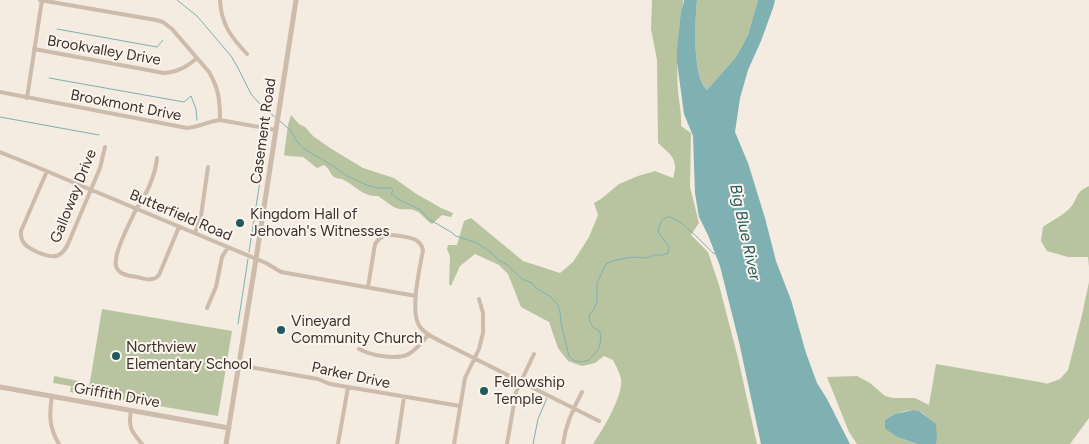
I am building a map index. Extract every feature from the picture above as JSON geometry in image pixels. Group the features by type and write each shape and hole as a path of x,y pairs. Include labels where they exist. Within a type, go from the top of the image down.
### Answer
{"street":[{"path":"27,98 41,0 163,22 173,30 209,72 218,90 220,120"},
{"path":"220,0 221,12 228,32 247,54"},
{"name":"Casement Road","path":"226,444 296,0"},
{"name":"Brookvalley Drive","path":"34,48 164,73 179,70 196,58"},
{"name":"Brookmont Drive","path":"0,92 187,128 220,120 277,127"},
{"name":"Galloway Drive","path":"47,171 21,234 24,245 52,257 63,252 68,244 100,166 105,148"},
{"name":"Butterfield Road","path":"0,152 266,263 280,272 416,296"},
{"path":"157,158 154,173 141,203 136,209 116,258 116,266 123,274 149,280 157,278 180,227"},
{"path":"195,233 201,216 208,167"},
{"path":"368,287 375,244 378,240 382,236 391,235 414,238 420,243 423,250 416,296 416,320 428,335 599,421"},
{"path":"207,308 215,290 222,258 228,247"},
{"path":"454,444 466,378 483,333 483,313 479,299"},
{"path":"360,349 368,354 400,358 411,353 428,335"},
{"path":"507,444 514,399 534,354"},
{"name":"Parker Drive","path":"238,364 318,379 330,384 460,406"},
{"name":"Griffith Drive","path":"0,387 229,428"},
{"path":"338,444 348,387"},
{"path":"563,444 565,429 582,392"},
{"path":"52,396 50,422 52,431 59,444"},
{"path":"397,444 404,397"},
{"path":"131,410 130,427 132,433 142,444"}],"green space":[{"path":"652,0 683,0 677,71 681,126 691,133 690,187 699,223 691,235 708,252 719,285 738,358 757,444 593,444 612,413 621,386 619,372 613,360 604,356 595,363 582,366 568,361 558,348 549,322 521,307 508,274 499,265 475,254 460,266 451,286 449,284 450,256 447,249 448,245 457,245 464,221 471,218 523,261 560,273 573,262 589,237 598,215 594,203 619,184 638,176 655,171 673,178 675,166 673,158 658,143 657,60 651,29"},
{"path":"697,0 758,0 748,35 736,57 707,90 702,83 697,61 695,34"},
{"path":"291,115 313,136 330,148 363,168 394,178 415,193 453,213 451,217 442,215 432,224 416,211 396,208 378,196 368,195 347,181 334,177 324,165 317,168 303,157 284,155"},
{"path":"1089,186 1089,267 1088,257 1068,257 1047,251 1041,241 1043,227 1066,212 1072,206 1078,194"},
{"path":"1089,282 1089,418 1070,444 936,444 936,436 929,420 921,412 911,410 885,420 885,429 897,437 918,444 857,444 849,432 827,377 857,376 870,383 885,396 915,398 929,405 936,364 1046,384 1060,379 1068,370"},
{"path":"102,309 232,331 218,416 88,394"},
{"path":"54,376 79,381 77,393 70,392 71,386 53,383"}],"water":[{"name":"Big Blue River","path":"684,0 697,0 695,34 697,61 702,83 707,90 736,57 748,35 758,0 775,0 761,41 748,70 740,98 735,132 748,163 776,261 791,300 806,353 817,383 850,444 761,444 720,266 699,217 695,193 693,136 684,114 677,62 681,10"},
{"path":"913,410 919,411 936,424 936,444 918,444 897,437 885,429 885,420 895,414"}],"waterway":[{"path":"177,0 197,16 231,56 251,94 275,117"},
{"path":"57,29 157,47 163,40"},
{"path":"49,78 184,102 191,96 196,109 197,120"},
{"path":"0,117 99,135"},
{"path":"280,121 291,131 303,148 347,176 369,186 391,188 393,191 391,194 398,199 421,210 427,218 456,236 477,243 506,264 522,279 532,283 536,288 551,297 558,305 569,356 575,361 589,360 598,350 600,344 601,335 593,327 589,316 597,301 597,283 606,264 632,257 647,258 668,253 669,247 658,232 661,223 666,217 679,222 715,254"},
{"path":"249,252 262,168"},
{"path":"238,324 248,259"},
{"path":"533,444 538,419 547,398"}],"place":[{"name":"Kingdom Hall of Jehovah's Witnesses","path":"240,223"},
{"name":"Vineyard Community Church","path":"281,330"},
{"name":"Northview Elementary School","path":"116,356"},
{"name":"Fellowship Temple","path":"484,391"}]}
